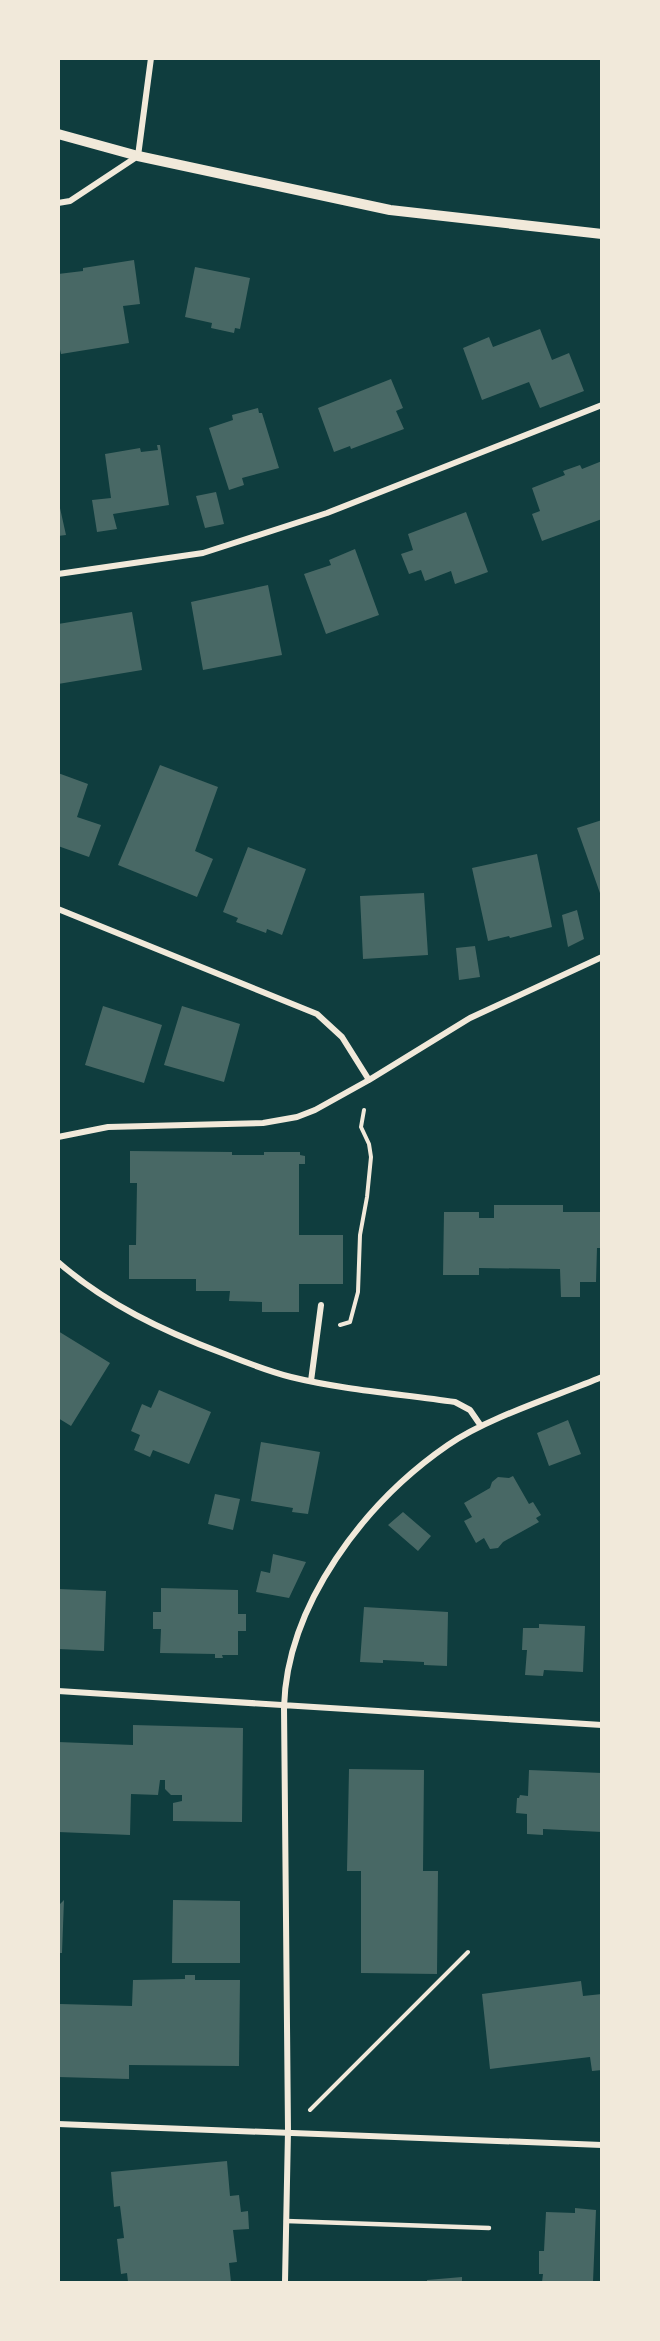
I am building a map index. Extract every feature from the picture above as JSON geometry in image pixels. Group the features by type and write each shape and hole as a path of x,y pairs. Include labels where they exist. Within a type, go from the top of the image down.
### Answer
{"street":[{"path":"58,203 70,201 138,156 151,58"},
{"path":"58,134 138,156 390,210 602,234"},
{"path":"58,574 204,553 327,513 602,405"},
{"path":"58,909 317,1014 342,1036 369,1080"},
{"path":"58,1137 108,1127 280,1121 315,1110 470,1018 602,957"},
{"path":"58,1262 131,1313 170,1332 264,1369 311,1381 454,1402 470,1410 481,1426"},
{"path":"311,1381 321,1305"},
{"path":"285,2283 288,2132 284,1707 286,1671 298,1635 319,1589 346,1545 365,1519 415,1471 448,1445 481,1426 602,1377"},
{"path":"58,1691 284,1707 602,1725"},
{"path":"58,2124 602,2145"}],"lane":[{"path":"286,2221 489,2228"}],"path":[{"path":"319,1325 337,1326 350,1322 358,1292 360,1235 371,1157 369,1144 361,1127 369,1080"},
{"path":"288,2132 468,1952"}],"building":[{"path":"134,260 140,304 123,306 129,343 61,354 58,341 58,274"},
{"path":"195,267 250,278 240,329 235,328 234,333 211,328 212,323 185,317"},
{"path":"540,329 552,360 569,353 584,391 540,408 529,382 482,400 463,348 489,337 493,347"},
{"path":"391,379 403,408 396,411 404,429 351,449 350,446 334,452 318,408"},
{"path":"258,408 259,413 262,413 279,468 242,478 244,485 229,490 209,428 233,420 232,415"},
{"path":"157,445 160,445 169,505 113,514 117,529 97,532 92,500 111,498 105,454 140,448 141,452 158,450"},
{"path":"602,461 602,519 542,541 532,514 540,511 532,488 565,475 563,471 580,465 582,469"},
{"path":"216,492 224,524 205,528 196,496"},
{"path":"58,499 66,535 58,536"},
{"path":"466,512 488,572 455,584 451,571 425,581 421,570 409,574 401,554 413,550 408,534"},
{"path":"355,549 379,615 326,634 304,574 331,565 329,560"},
{"path":"268,585 282,655 203,670 191,602"},
{"path":"132,612 142,670 58,684 58,624"},
{"path":"160,765 218,787 195,851 213,859 197,897 118,865"},
{"path":"58,773 88,784 77,817 101,825 89,857 58,846"},
{"path":"602,820 602,896 601,896 577,828"},
{"path":"248,847 306,869 282,935 267,929 266,933 236,922 238,918 223,912"},
{"path":"537,854 552,927 488,941 472,868"},
{"path":"424,893 428,955 363,959 360,896"},
{"path":"577,910 584,939 568,947 562,915"},
{"path":"475,946 480,977 459,980 456,948"},
{"path":"103,1006 162,1025 144,1083 85,1065"},
{"path":"182,1006 240,1024 224,1082 164,1065"},
{"path":"130,1151 232,1152 232,1155 300,1152 300,1155 305,1156 305,1164 299,1164 299,1235 343,1235 343,1284 299,1284 299,1312 262,1312 262,1302 229,1301 230,1291 196,1291 196,1279 129,1279 129,1245 136,1245 137,1183 130,1183"},
{"path":"494,1205 563,1205 563,1212 602,1212 602,1248 597,1248 596,1282 580,1282 580,1297 561,1297 560,1269 479,1268 479,1275 443,1275 444,1212 479,1212 479,1218 494,1218"},
{"path":"58,1331 110,1363 71,1426 58,1418"},
{"path":"159,1390 211,1412 189,1464 153,1450 150,1457 134,1450 140,1435 131,1431 142,1404 151,1408"},
{"path":"568,1420 581,1454 549,1466 537,1433"},
{"path":"261,1442 320,1452 308,1514 292,1512 293,1508 251,1501"},
{"path":"513,1476 529,1504 533,1502 541,1515 536,1518 539,1522 503,1542 498,1548 490,1549 484,1538 476,1543 464,1521 472,1517 464,1503 490,1488 492,1482 498,1477"},
{"path":"215,1494 240,1499 233,1530 208,1524"},
{"path":"403,1512 431,1536 418,1551 388,1525"},
{"path":"273,1554 306,1562 289,1598 256,1592 261,1571 270,1573"},
{"path":"161,1588 238,1590 238,1614 246,1614 246,1631 238,1631 238,1655 222,1655 223,1658 215,1658 215,1654 160,1653 161,1629 153,1629 153,1612 161,1612"},
{"path":"58,1589 106,1591 104,1651 58,1649"},
{"path":"364,1607 448,1612 447,1666 424,1665 424,1662 383,1660 383,1663 360,1662"},
{"path":"539,1624 585,1626 583,1672 544,1670 543,1676 525,1675 527,1650 522,1650 523,1628 539,1628"},
{"path":"133,1725 243,1728 242,1822 173,1821 173,1803 182,1801 182,1795 171,1795 165,1789 165,1780 160,1780 158,1795 131,1794 130,1835 58,1832 58,1742 133,1745"},
{"path":"349,1769 424,1770 423,1871 438,1871 437,1974 361,1973 361,1871 347,1871"},
{"path":"529,1770 602,1773 602,1832 543,1829 543,1835 527,1834 527,1814 516,1813 517,1798 520,1795 528,1796"},
{"path":"64,1900 62,1953 58,1953 58,1906"},
{"path":"173,1900 240,1901 240,1963 172,1963"},
{"path":"185,1975 195,1975 195,1980 240,1980 239,2066 129,2065 129,2079 58,2077 60,2004 132,2006 133,1980 185,1979"},
{"path":"581,1981 583,1996 602,1994 602,2070 592,2071 590,2057 490,2069 482,1994"},
{"path":"227,2161 230,2196 239,2195 241,2212 248,2211 249,2229 233,2230 237,2262 229,2263 231,2282 128,2282 127,2273 121,2274 117,2239 124,2238 120,2206 114,2207 111,2172"},
{"path":"575,2208 596,2210 593,2282 542,2282 543,2274 539,2274 539,2251 544,2251 546,2212 575,2213"},
{"path":"462,2277 462,2282 427,2282 427,2280"}]}
